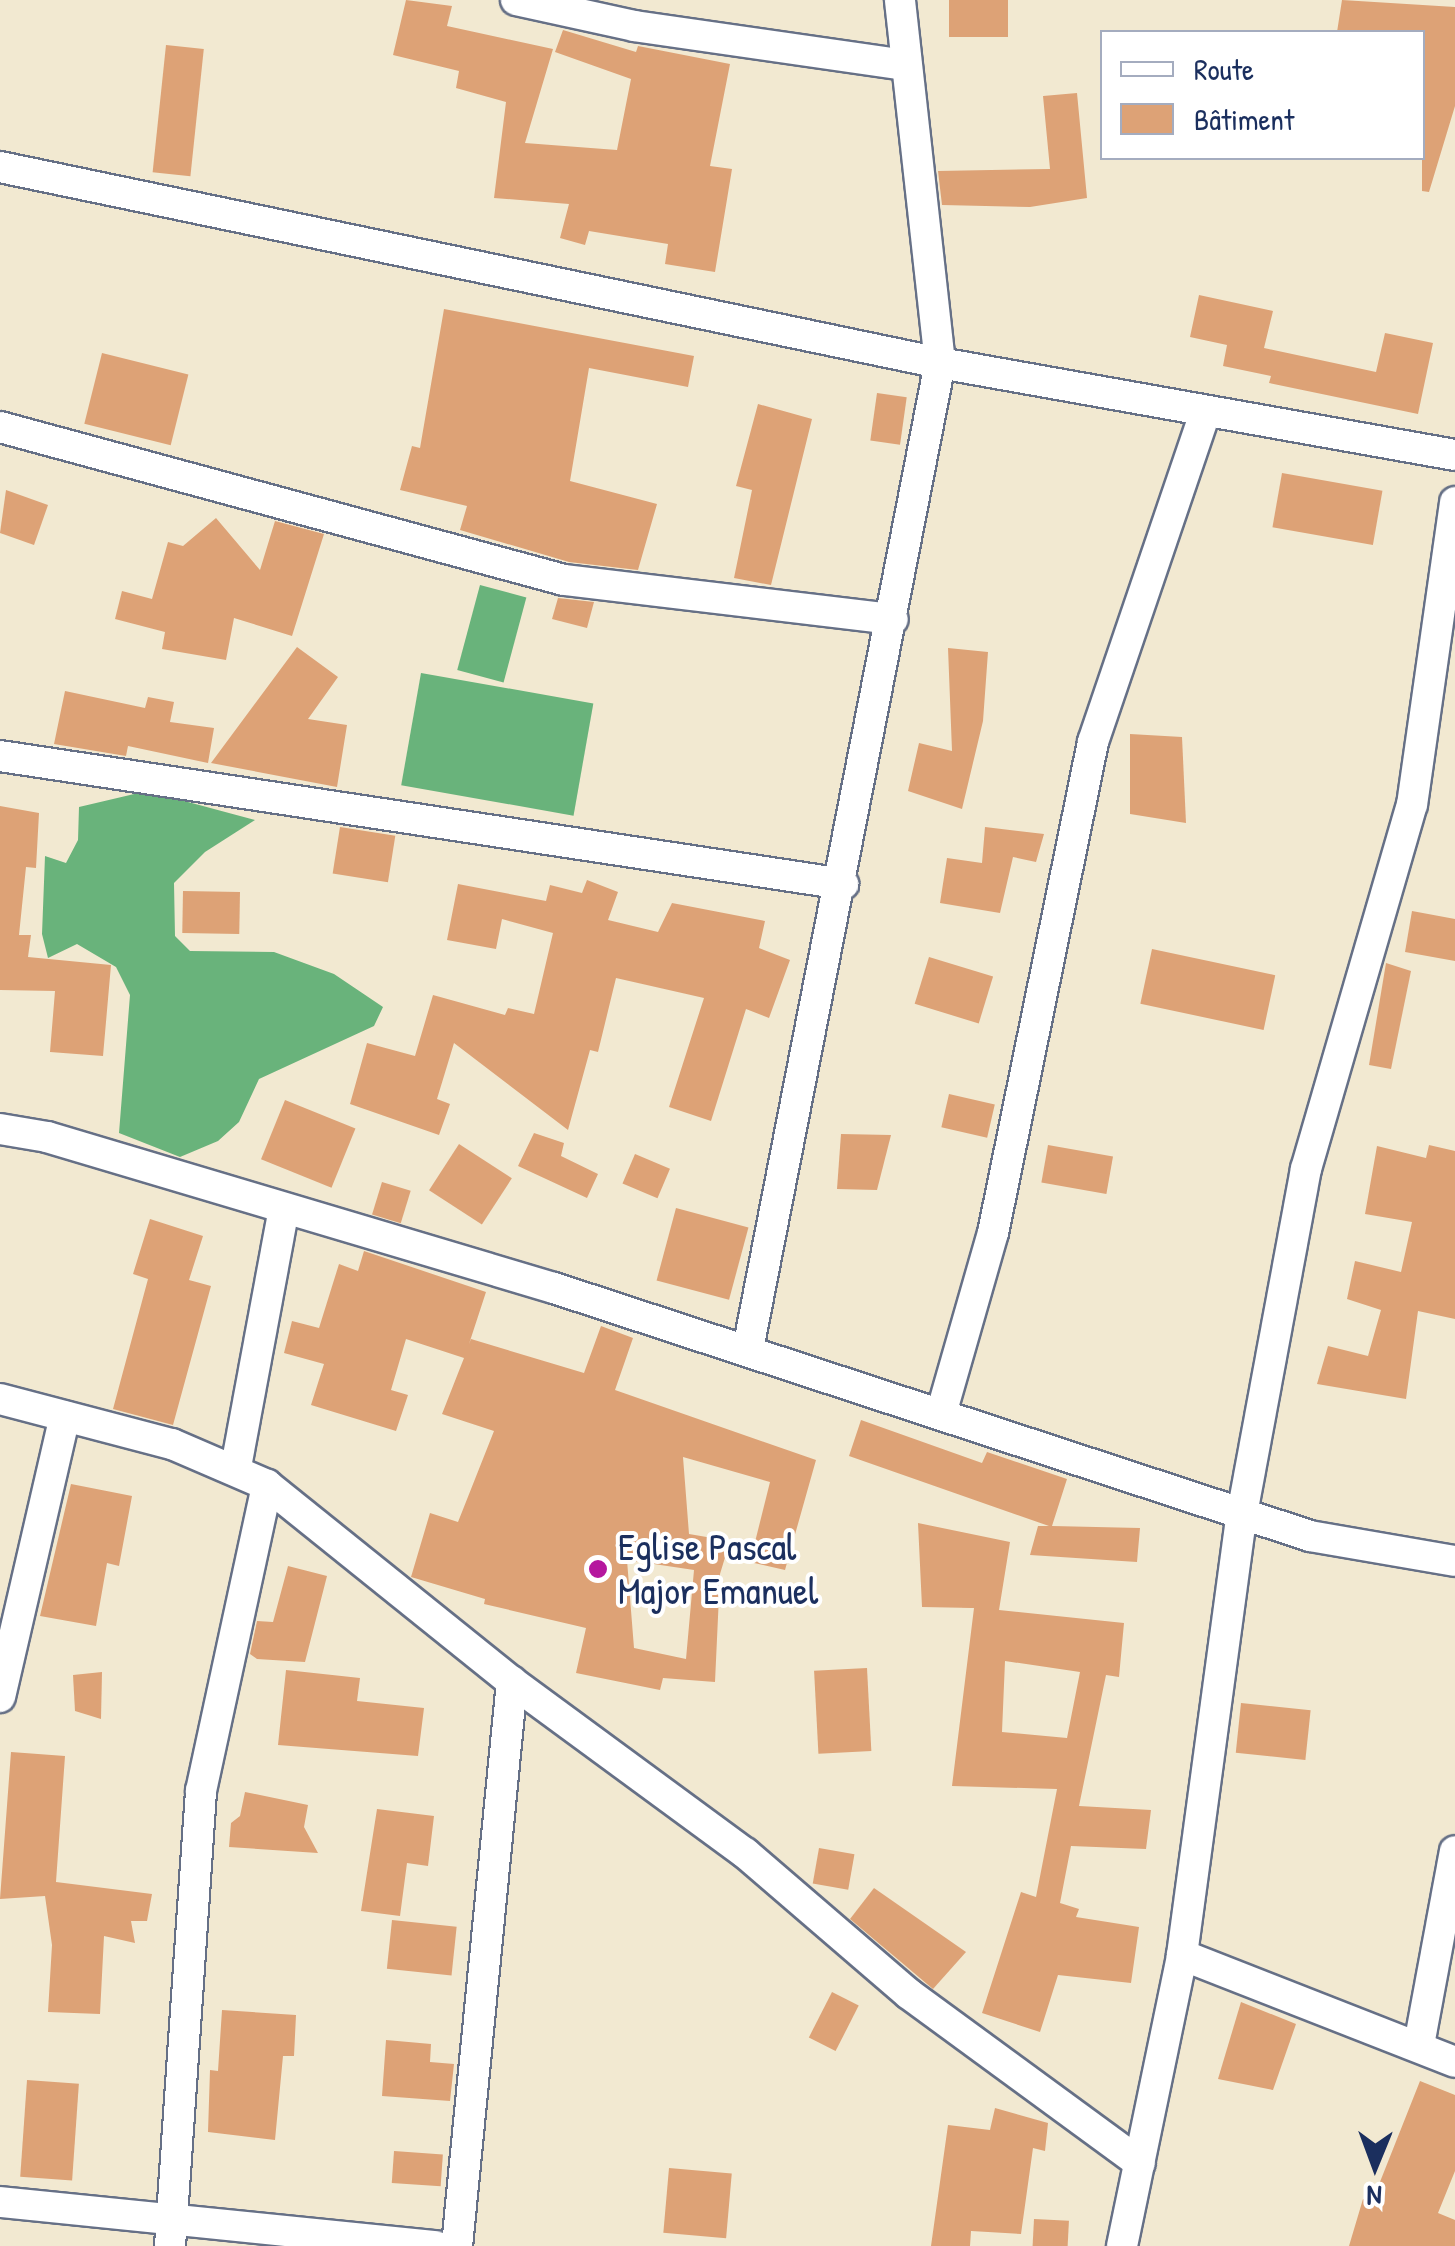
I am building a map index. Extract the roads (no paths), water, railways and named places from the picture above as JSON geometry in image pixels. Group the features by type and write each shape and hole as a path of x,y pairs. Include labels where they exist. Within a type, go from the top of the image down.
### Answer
{"street":[{"path":"516,0 634,26 906,65"},
{"path":"748,1349 842,884 940,362 900,0"},
{"path":"0,166 940,362 1205,413 1455,455"},
{"path":"941,1414 993,1232 1093,742 1205,413"},
{"path":"0,426 564,580 892,619"},
{"path":"1122,2246 1182,1954 1242,1514 1306,1170 1412,804 1455,502"},
{"path":"0,756 842,884"},
{"path":"0,1129 47,1136 748,1349 1242,1514 1373,1551 1455,1560"},
{"path":"236,1467 284,1208"},
{"path":"0,1399 236,1467 267,1485 512,1682 745,1854 909,1994 1140,2163"},
{"path":"0,1697 65,1416"},
{"path":"172,2233 202,1791 267,1485"},
{"path":"457,2246 512,1682"},
{"path":"1419,2045 1455,1851"},
{"path":"1182,1954 1455,2062"},
{"path":"0,2202 172,2233 436,2246"}],"place":[{"name":"Eglise Pascal Major Emanuel","path":"598,1569"}]}
